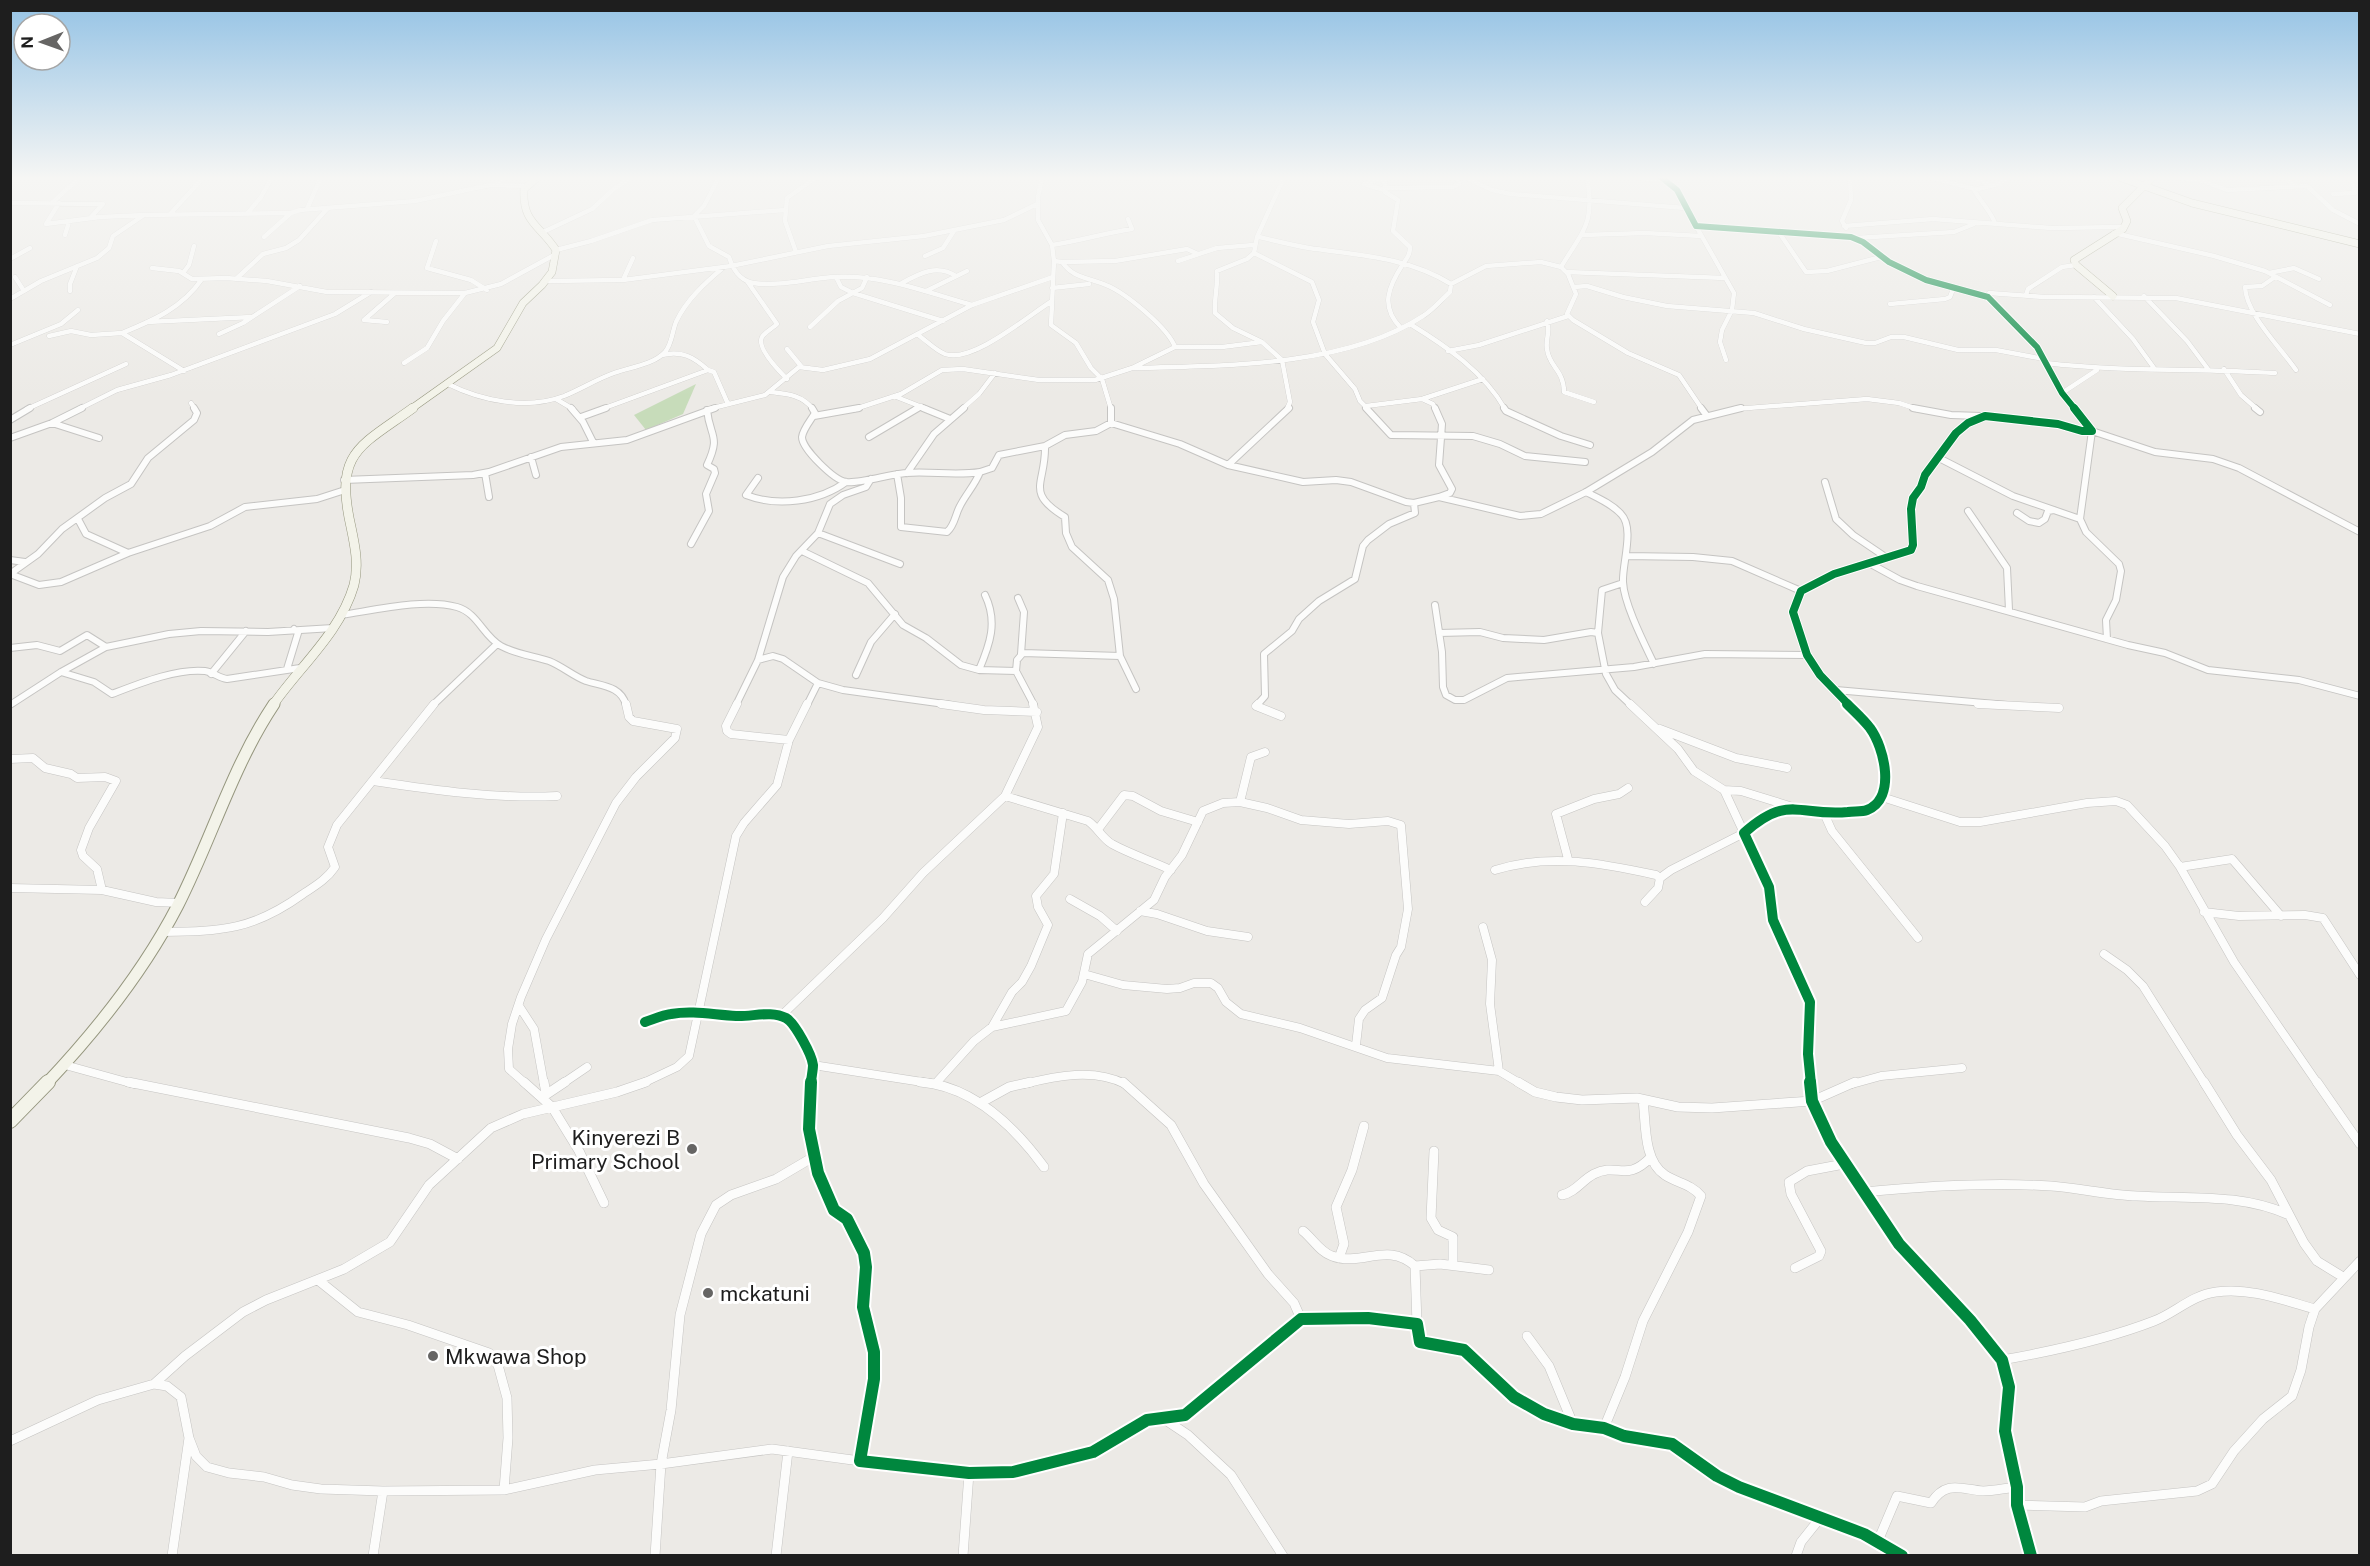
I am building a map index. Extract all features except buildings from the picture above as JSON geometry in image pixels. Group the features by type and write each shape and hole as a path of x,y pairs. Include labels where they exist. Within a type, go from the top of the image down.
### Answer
{"street":[{"path":"10,259 26,250"},
{"path":"10,299 40,281 77,266 107,250"},
{"path":"183,273 187,269 193,250"},
{"path":"237,278 263,255 279,250"},
{"path":"433,250 427,268 471,279 487,290"},
{"path":"152,268 169,269 183,273 188,278 237,278 327,292 465,293 487,290 562,250"},
{"path":"716,250 729,257 731,266 739,277 747,281 774,284 836,277 887,279 972,305"},
{"path":"548,280 623,280 731,266 806,250"},
{"path":"925,256 937,250"},
{"path":"1053,250 1050,320 1052,328 1076,343 1091,368 1102,379 1111,406 1112,423"},
{"path":"1054,261 1115,261 1181,250"},
{"path":"1189,250 1198,254"},
{"path":"1178,261 1210,250"},
{"path":"1325,250 1404,263 1430,272 1450,284"},
{"path":"1401,328 1389,316 1387,309 1392,286 1410,250"},
{"path":"1561,267 1573,250"},
{"path":"1709,250 1734,293 1732,310 1722,330 1720,342 1726,360"},
{"path":"1791,250 1806,272 1827,270 1881,257"},
{"path":"1872,250 1926,280 1988,297 2037,347 2062,393 2092,431 2080,519 2086,532 2119,564 2121,571 2115,600 2106,620 2107,639"},
{"path":"2089,250 2074,260 2076,265 2113,296"},
{"path":"2186,250 2269,273 2330,306"},
{"path":"12,1117 65,1065 129,984 179,903 236,767 273,705 342,615 353,589 357,560 344,480 348,460 360,446 504,341 518,311 548,280 555,267 556,252"},
{"path":"1228,465 1289,408 1290,402 1282,360 1262,342 1225,323 1215,314 1213,305 1218,291 1217,271 1247,259 1254,253 1271,264 1302,275 1312,282 1319,300 1313,316 1314,328 1325,354 1353,387 1360,401 1391,435 1473,436 1500,444 1525,456 1586,462"},
{"path":"623,280 633,258"},
{"path":"1062,262 1073,276 1112,288 1171,336 1175,347"},
{"path":"1450,284 1486,266 1541,262 1561,267 1566,272 1576,294 1566,311 1568,316 1628,353 1679,375 1707,416"},
{"path":"2026,295 2028,289 2062,267 2076,265"},
{"path":"70,291 77,266"},
{"path":"662,355 683,312 699,290 724,267"},
{"path":"2269,273 2283,267 2301,270 2319,279"},
{"path":"902,283 928,269 948,271 956,276"},
{"path":"926,291 967,271"},
{"path":"1566,272 1725,278"},
{"path":"836,277 841,287 853,293 943,321"},
{"path":"810,327 838,301 864,286 867,277"},
{"path":"787,349 801,366 823,370 862,362 972,305 1053,277"},
{"path":"2275,277 2262,286 2245,287 2247,302 2253,315 2272,336 2296,370"},
{"path":"15,278 24,291"},
{"path":"49,336 71,331 91,335 122,333 167,314 183,302 202,279"},
{"path":"747,281 777,324 762,337 760,342 771,363 787,379"},
{"path":"1052,288 1095,283"},
{"path":"1132,368 1213,366 1325,354 1410,324 1425,315 1446,297 1450,292 1450,284"},
{"path":"219,334 252,317 300,286"},
{"path":"1574,287 1587,286 1623,297 1667,306 1754,313 1811,331 1866,343 1875,343 1891,337 1904,337 1958,350 1996,350 2045,361 2098,369 2224,369 2275,373"},
{"path":"1890,304 1902,305 1943,300 1950,297 1953,288"},
{"path":"10,438 52,423 117,390 184,370 335,314 373,291"},
{"path":"387,322 364,320 395,293"},
{"path":"404,363 427,348 443,321 465,293"},
{"path":"1988,297 1989,293 2094,297 2144,296 2190,300 2253,315 2360,334"},
{"path":"2144,296 2187,341 2208,369"},
{"path":"2094,297 2133,339 2154,368"},
{"path":"918,335 944,353 957,355 997,338 1034,310 1052,301"},
{"path":"10,345 61,324 78,310"},
{"path":"1448,351 1466,349 1568,316"},
{"path":"147,322 252,317"},
{"path":"1547,321 1550,329 1545,344 1549,358 1564,379 1565,383 1562,387 1564,392 1594,402"},
{"path":"1410,324 1430,336 1483,379 1502,402 1506,411 1561,436 1590,446"},
{"path":"122,333 184,370"},
{"path":"814,416 850,411 894,396 909,390 942,370 963,369 1040,380 1102,379 1132,368 1175,347 1222,347 1262,342"},
{"path":"448,384 466,392 531,403 556,399 603,377 662,355 682,352 693,356 708,370 714,372 728,404"},
{"path":"10,420 33,406 126,364"},
{"path":"344,480 485,473 561,447 627,440 707,410 771,392 801,366"},
{"path":"2062,393 2098,369"},
{"path":"2224,369 2241,395 2260,412"},
{"path":"581,417 708,370"},
{"path":"907,473 927,443 950,419 985,391 995,373"},
{"path":"1366,406 1422,399 1447,393 1457,387 1483,379"},
{"path":"771,392 807,400 815,413 803,433 802,440 805,449 834,475 846,482"},
{"path":"894,396 950,419"},
{"path":"556,399 581,417 593,442"},
{"path":"1112,423 1128,430 1180,444 1228,465 1303,482 1336,480 1351,482 1399,500 1414,503 1450,493 1452,489 1439,465 1442,424 1434,404 1422,399"},
{"path":"1439,497 1520,516 1532,516 1558,507 1586,492 1652,452 1693,420 1745,406 1867,399 1899,403 1919,410 1951,415 1985,416 2064,425 2082,431 2092,431 2155,452 2213,459 2239,468 2360,532"},
{"path":"191,403 196,413 194,420 148,458 131,484 105,498 62,529 38,554 10,574 24,581 48,585 69,579 128,553 210,525 245,507 317,499 345,490"},
{"path":"869,437 921,406"},
{"path":"691,544 709,511 704,501 705,491 715,473 714,469 707,465 715,447 715,435 707,410"},
{"path":"1623,583 1602,590 1598,633 1608,680 1619,696 1678,748 1694,771 1724,789 1740,791 1797,808 1851,813 1867,810 1882,797 1887,773 1877,743 1861,716 1820,675 1807,655 1793,612 1801,591 1825,577 1911,550 1914,498 1937,457 1956,433 1968,423 1985,416"},
{"path":"52,423 99,438"},
{"path":"758,478 746,495 781,503 825,493 846,482 897,474 980,472 992,468 999,455 1005,452 1045,446 1065,435 1096,431 1112,423"},
{"path":"1045,446 1039,496 1049,508 1065,517 1066,533 1072,547 1108,580 1114,598 1120,656 1136,689"},
{"path":"531,457 536,475"},
{"path":"1937,457 1992,487 2080,519"},
{"path":"897,474 901,498 901,527 947,531 952,528 959,507 974,486 980,472"},
{"path":"485,473 489,497"},
{"path":"789,740 736,735 727,731 726,726 740,692 758,660 779,585 791,564 819,533 833,501 866,486 871,479"},
{"path":"1825,482 1836,519 1853,535 1887,558"},
{"path":"1586,492 1615,508 1624,516 1628,536 1623,583 1634,619 1654,664"},
{"path":"1281,716 1256,706 1265,696 1264,654 1292,631 1299,619 1319,601 1355,579 1363,546 1382,528 1415,513 1414,503"},
{"path":"2017,513 2029,521 2039,523 2045,519 2048,511 2054,510"},
{"path":"1968,511 2007,568 2009,610"},
{"path":"78,519 86,534 128,553"},
{"path":"819,533 900,564"},
{"path":"781,1016 883,918 922,873 1005,796 1038,728 1037,712 1016,671 979,670 952,660 926,638 903,625 868,583 802,551"},
{"path":"1626,556 1670,558 1702,556 1732,561 1801,591"},
{"path":"10,560 24,562"},
{"path":"1869,563 1900,580 1917,586 2107,639 2165,652 2208,670 2299,680 2360,696"},
{"path":"979,670 994,618 985,595"},
{"path":"1016,671 1021,654 1024,612 1018,598"},
{"path":"342,615 400,605 457,607 475,617 497,645 519,655 551,662 584,680 615,689 624,698 629,717 633,721 674,728 678,732 675,738 629,784 609,814 542,947 509,1036 507,1060 514,1075 544,1096 552,1107 604,1203"},
{"path":"1435,605 1444,692 1458,701 1469,699 1507,678 1654,664 1705,654 1807,655"},
{"path":"856,675 879,628 895,614"},
{"path":"10,705 106,646 169,634 333,628"},
{"path":"287,669 298,638 298,633 294,629"},
{"path":"211,674 246,631"},
{"path":"1439,633 1480,632 1503,638 1544,640 1591,632 1598,633"},
{"path":"10,648 37,645 60,651 87,635 106,646"},
{"path":"163,932 223,929 250,924 273,914 329,876 334,867 328,849 334,830 426,712 497,645"},
{"path":"1021,654 1120,656"},
{"path":"758,660 773,656 783,659 818,683 843,690 984,710 1037,712"},
{"path":"61,672 94,682 112,694 150,680 180,673 203,670 219,678 235,679 300,668"},
{"path":"154,1384 185,1356 243,1312 362,1260 390,1242 429,1185 482,1136 504,1120 617,1092 649,1081 677,1067 690,1056 736,836 744,823 777,785 789,740 818,683"},
{"path":"1836,690 2059,708"},
{"path":"1655,727 1736,758 1787,768"},
{"path":"1240,802 1251,757 1265,752"},
{"path":"10,759 33,758 45,768 71,774 76,778 105,777 116,781 89,828 81,850 83,856 97,869 102,890"},
{"path":"373,781 454,793 521,798 557,796"},
{"path":"1568,859 1556,814 1583,803 1619,794 1628,788"},
{"path":"1724,789 1769,887 1773,920 1810,1002 1808,1053 1812,1101 1844,1164 1899,1244 1970,1320 2002,1360 2009,1387 2005,1431 2017,1487 2017,1505 2031,1556"},
{"path":"1099,828 1124,795 1132,796 1161,811 1198,822"},
{"path":"1005,796 1088,821 1099,828 1103,837 1112,844 1171,870"},
{"path":"1882,797 1960,822 1980,822 2057,808 2116,801 2127,805 2165,846 2180,867 2204,912 2240,970 2360,1144"},
{"path":"992,1027 1047,1017 1066,1011 1077,993 1088,954 1154,900 1182,855 1203,811 1223,803 1240,802 1267,808 1301,820 1349,824 1388,821 1401,825 1408,909 1401,947 1396,955 1382,998 1365,1010 1359,1019 1356,1045"},
{"path":"1645,902 1658,888 1660,878 1671,870 1744,834 1760,819 1777,812 1797,808"},
{"path":"1823,811 1832,831 1918,938"},
{"path":"936,1083 974,1041 992,1027 1012,992 1031,966 1048,925 1035,899 1040,888 1053,876 1063,813"},
{"path":"1495,870 1530,860 1580,859 1656,875 1660,878"},
{"path":"2180,867 2232,859 2281,916"},
{"path":"10,888 102,890 156,902 179,903"},
{"path":"1070,899 1100,916 1117,931"},
{"path":"1140,911 1207,931 1248,937"},
{"path":"2204,912 2227,916 2300,914 2323,918 2360,975"},
{"path":"1483,927 1487,951 1492,960 1490,1004 1499,1071"},
{"path":"2104,954 2127,970 2143,986 2237,1136 2271,1180 2317,1261 2343,1277"},
{"path":"1084,974 1123,985 1180,988 1194,983 1211,984 1218,988 1226,1002 1242,1014 1300,1028 1396,1059 1499,1071 1535,1092 1582,1100 1643,1100 1678,1107 1712,1108 1812,1101 1858,1081 1881,1076 1962,1068"},
{"path":"519,1006 534,1029 544,1096"},
{"path":"645,1022 670,1014 699,1012 738,1016 767,1014 781,1016 793,1025 810,1054 813,1065 808,1109 809,1129 818,1173 834,1210 847,1219 864,1253 866,1267 863,1307 874,1352 874,1379 860,1461"},
{"path":"65,1065 150,1088 213,1098 409,1138 430,1144 458,1160"},
{"path":"813,1065 936,1083 980,1102 1034,1151 1044,1167"},
{"path":"544,1096 587,1067"},
{"path":"980,1102 1009,1088 1053,1077 1090,1074 1123,1082 1171,1125 1204,1184 1268,1274 1294,1303 1301,1319"},
{"path":"1604,1428 1625,1377 1643,1321 1688,1232 1701,1196 1698,1191 1663,1174 1655,1166 1651,1157 1643,1100"},
{"path":"1339,1258 1344,1244 1336,1207 1352,1170 1364,1126"},
{"path":"1434,1151 1431,1218 1438,1230 1453,1237 1453,1265"},
{"path":"655,1556 661,1464 670,1410 680,1315 701,1234 716,1205 731,1195 777,1179 815,1156"},
{"path":"1562,1195 1573,1194 1593,1174 1601,1171 1630,1173 1644,1166 1651,1157"},
{"path":"1795,1268 1819,1256 1821,1251 1791,1194 1789,1182 1805,1172 1844,1164"},
{"path":"1864,1192 1898,1188 2039,1185 2134,1196 2241,1202 2272,1207 2289,1215"},
{"path":"1303,1231 1330,1256 1339,1258 1394,1254 1404,1255 1416,1266 1453,1265 1489,1270"},
{"path":"2017,1505 2085,1507 2101,1501 2197,1491 2208,1486 2234,1451 2263,1419 2292,1396 2301,1370 2309,1327 2315,1309 2360,1261"},
{"path":"1416,1266 1417,1324 1420,1342 1427,1346 1464,1350 1514,1397 1544,1414 1573,1424 1604,1428 1624,1436 1672,1444 1717,1476 1739,1487 1878,1541 1902,1556"},
{"path":"318,1280 358,1312 440,1335 489,1353 496,1359 506,1393 504,1490"},
{"path":"2002,1360 2044,1353 2136,1328 2161,1319 2196,1298 2216,1292 2260,1293 2315,1309"},
{"path":"10,1441 98,1400 154,1384 167,1386 181,1397 189,1438 196,1456 207,1467 321,1489 504,1490 595,1470 661,1464 747,1451 788,1451 969,1473 1013,1472 1093,1452 1147,1420 1185,1415 1194,1410 1301,1319 1368,1318 1417,1324"},
{"path":"1527,1336 1544,1355 1567,1404 1573,1424"},
{"path":"1164,1419 1188,1435 1231,1475 1283,1556"},
{"path":"172,1556 189,1438"},
{"path":"776,1556 788,1451"},
{"path":"963,1556 969,1473"},
{"path":"1878,1541 1897,1496 1931,1503 1938,1492 1944,1489 1956,1487 1985,1491 2017,1487"},
{"path":"373,1556 383,1491"},
{"path":"1796,1556 1802,1542 1821,1517"}],"green space":[{"path":"696,384 683,414 646,430 634,415"}],"cycle path":[{"path":"1874,250 1889,262 1926,280 1988,297 2037,347 2062,393 2092,431 2082,431 2058,424 1985,416 1968,423 1956,433 1925,475 1921,487 1913,498 1911,509 1913,545 1911,550 1834,574 1801,591 1793,612 1807,655 1820,675 1871,729 1885,765 1885,785 1882,797 1867,810 1838,813 1797,808 1777,811 1760,819 1744,833 1769,887 1773,920 1810,1002 1808,1054 1812,1101 1831,1142 1899,1244 1970,1320 2002,1360 2009,1387 2005,1431 2017,1487 2017,1505 2031,1556"},
{"path":"645,1022 670,1014 690,1012 738,1016 767,1014 781,1016 793,1025 810,1054 813,1065 809,1098 809,1129 818,1173 834,1210 847,1219 864,1253 866,1267 863,1307 874,1352 874,1379 860,1461 969,1473 1013,1472 1093,1452 1147,1420 1185,1415 1301,1319 1368,1318 1417,1324 1420,1342 1464,1350 1514,1397 1544,1414 1573,1424 1604,1428 1624,1436 1672,1444 1717,1476 1739,1487 1864,1534 1902,1556"}],"place":[{"name":"Kinyerezi B Primary School","path":"692,1149"},
{"name":"mckatuni","path":"708,1293"},
{"name":"Mkwawa Shop","path":"433,1356"}]}
